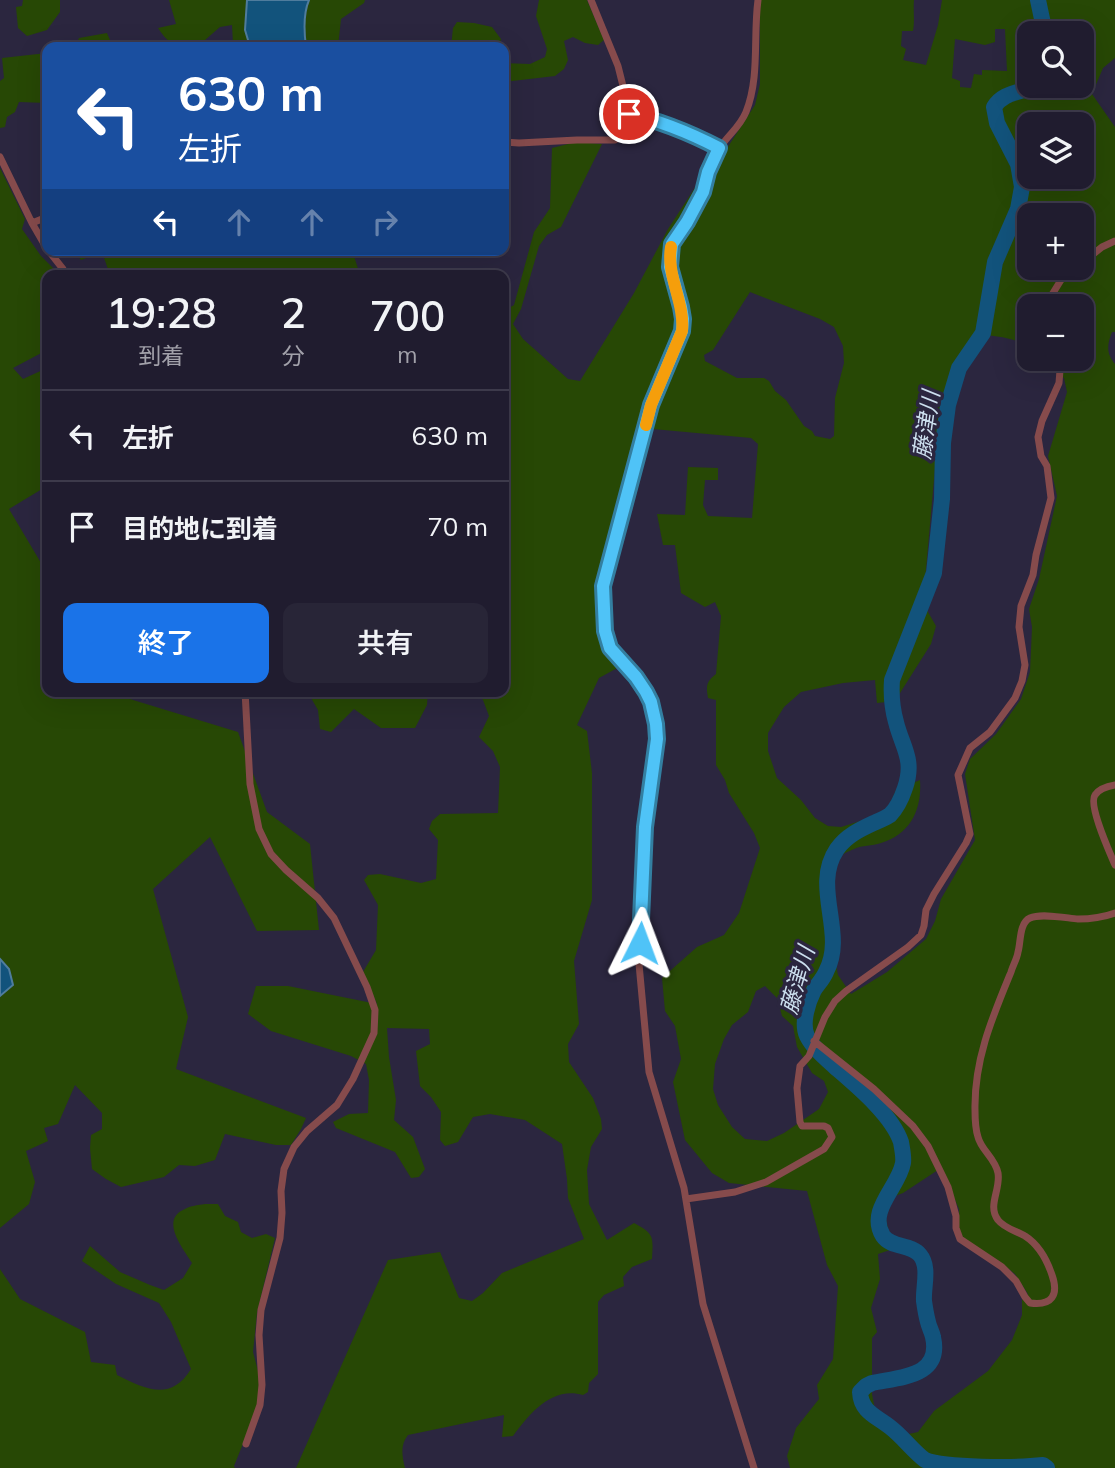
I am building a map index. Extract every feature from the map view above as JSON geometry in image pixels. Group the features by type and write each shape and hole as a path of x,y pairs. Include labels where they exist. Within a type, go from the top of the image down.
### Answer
{"street":[{"path":"509,143 615,140 621,135 629,114 618,66 591,0"},
{"path":"754,1468 702,1304 686,1199 649,1072 639,964 645,827 657,739 656,724 646,692 610,648 605,631 603,586 651,405 682,331 681,307 670,267 672,244 703,192 708,172 719,148 738,127 751,98 758,0"},
{"path":"629,114 668,124 719,148"},
{"path":"0,157 42,239"},
{"path":"32,223 42,219"},
{"path":"1094,253 1115,241"},
{"path":"686,1199 735,1192 766,1182 824,1149 830,1142 832,1137 828,1128 803,1126 800,1122 797,1102 800,1066 808,1056 825,1017 841,996 921,935 925,926 926,910 966,843 970,834 958,775 970,748 990,732 1015,698 1022,681 1025,665 1019,627 1021,606 1033,575 1035,555 1051,498 1047,466 1041,456 1038,437 1059,383 1059,371"},
{"path":"245,697 250,784 259,829 271,854 318,898 334,918 375,1010 374,1033 343,1097 307,1130 294,1147 284,1169 280,1238 261,1310 260,1405 246,1444"},
{"path":"1115,785 1099,790 1093,800 1115,865"},
{"path":"814,1041 874,1089 913,1126 928,1146 948,1187 960,1239 1002,1267 1016,1281 1030,1303 1045,1302 1055,1293 1054,1282 1042,1252 1027,1237 998,1220 993,1209 999,1175 993,1159 978,1140 974,1088 986,1035 1018,954 1026,921 1039,916 1083,919 1115,913"}],"green space":[{"path":"23,0 60,0 60,12 47,30 27,36 18,28 16,7 22,6"},
{"path":"169,0 247,0 245,30 248,42 233,42 232,25 220,27 203,42 170,42 158,28 176,24"},
{"path":"309,0 365,0 341,19 339,42 306,42 306,11"},
{"path":"539,0 587,0 604,40 598,45 573,37 564,41 568,60 564,69 555,76 509,81 509,63 530,64 545,57 547,49 536,16"},
{"path":"760,0 914,0 913,31 902,31 901,46 906,49 903,60 926,65 942,0 1115,0 1115,58 1103,68 1094,89 1094,21 1017,21 1017,98 1094,97 1115,127 1115,332 1112,332 1108,349 1115,364 1115,1468 790,1468 787,1456 796,1428 819,1399 817,1385 833,1359 838,1286 827,1265 807,1191 729,1183 712,1173 685,1140 673,1082 681,1059 675,1026 665,1011 662,978 697,947 724,935 739,913 760,848 716,765 716,700 708,698 707,687 716,674 721,616 715,602 705,607 681,593 675,545 663,545 657,514 685,515 688,467 718,468 718,480 705,480 703,505 708,516 752,518 758,444 751,438 642,428 616,511 596,596 602,649 621,666 599,678 577,725 587,731 592,773 592,900 574,961 579,1024 568,1044 569,1062 593,1098 601,1119 602,1129 591,1147 587,1170 589,1204 607,1240 634,1223 646,1230 652,1241 652,1259 632,1267 623,1277 624,1286 604,1295 598,1302 598,1374 589,1383 588,1392 583,1395 561,1394 543,1403 513,1436 502,1437 504,1415 408,1435 403,1447 405,1468 296,1468 388,1260 440,1252 459,1298 472,1301 502,1273 584,1239 568,1198 562,1144 525,1120 490,1114 473,1117 458,1142 445,1146 440,1140 441,1112 420,1086 416,1051 430,1044 429,1029 387,1028 396,1100 394,1120 413,1137 425,1169 419,1177 411,1178 395,1152 336,1128 333,1122 349,1114 368,1113 369,1080 366,1064 351,1056 271,1031 248,1014 256,986 288,986 377,1004 363,972 376,950 378,905 364,880 368,875 380,874 421,883 436,879 438,840 429,829 432,821 440,814 498,813 500,767 493,751 479,737 489,716 481,697 509,697 509,308 514,305 534,232 550,208 552,148 576,142 602,144 561,227 547,235 539,246 521,309 513,324 523,339 568,379 580,381 634,293 668,229 696,186 709,188 720,159 755,105 760,84","holes":["995,29 1005,29 1007,71 982,70 982,75 974,74 971,88 960,87 960,81 952,78 955,39 985,45 995,42","750,292 834,327 843,346 844,363 835,398 834,436 830,439 815,436 804,426 769,381 764,378 737,378 705,361 704,355 713,350","1017,294 1094,294 1094,371 1053,371 1064,378 1067,392 1048,456 1057,496 1039,579 1029,609 1032,627 1030,672 1021,699 996,734 970,759 965,774 975,840 941,899 935,921 926,939 887,972 851,994 838,975 830,936 823,895 826,866 850,851 891,839 907,827 919,801 920,780 896,790 886,813 841,827 828,826 815,818 801,800 777,778 768,751 768,733 784,707 801,692 843,683 875,680 877,703 895,701 931,644 936,626 928,612 925,581 940,411 956,366 976,334 1017,341","765,986 777,998 782,1016 793,1026 797,1047 812,1073 824,1081 828,1092 819,1109 767,1141 745,1139 732,1127 718,1105 713,1089 715,1064 724,1039 732,1025 748,1012 756,991","941,1168 959,1209 959,1231 963,1239 1015,1274 1028,1294 1022,1300 1022,1315 1012,1340 988,1371 934,1411 918,1432 895,1437 877,1421 872,1394 872,1338 877,1332 871,1308 880,1279 878,1254 893,1249 885,1216 892,1197 903,1193"]},
{"path":"457,22 492,27 501,39 500,42 452,42 453,28"},
{"path":"107,33 111,42 77,42 79,38"},
{"path":"42,54 42,103 19,102 15,112 7,117 5,127 0,128 0,81 4,78 2,58"},
{"path":"0,168 25,219 22,229 41,256 55,270 42,270 42,353 13,368 23,379 42,370 42,489 9,509 42,565 42,697 123,697 238,732 267,812 310,844 319,930 257,931 210,837 153,889 188,1017 176,1069 306,1118 301,1129 291,1145 276,1145 225,1134 215,1160 195,1166 179,1165 164,1177 121,1187 92,1169 91,1135 102,1129 102,1113 75,1085 58,1124 44,1128 48,1141 26,1151 35,1182 29,1204 0,1228 0,996 13,984 9,969 0,959"},
{"path":"103,256 354,256 358,270 108,270"},
{"path":"310,697 428,697 427,705 415,728 381,728 354,709 331,732 320,729 318,710"},
{"path":"218,1204 225,1216 238,1222 241,1232 252,1238 266,1234 275,1238 257,1313 253,1352 259,1375 259,1404 235,1468 0,1468 0,1269 20,1299 85,1332 91,1362 115,1365 117,1375 138,1385 157,1390 166,1389 175,1386 191,1369 171,1322 159,1303 116,1284 82,1261 90,1246 120,1272 164,1290 183,1278 192,1263 176,1236 176,1215 188,1208"}],"water":[{"path":"247,0 309,0 304,23 306,42 247,42 245,30"},
{"path":"0,959 9,969 13,985 0,996"}],"waterway":[{"name":"藤津川","path":"1038,0 1042,21"},
{"name":"藤津川","path":"1017,92 1002,98 994,107 997,123 1018,164 1022,187 1018,209 995,262 983,333 959,368 948,405 934,573 892,680 894,712 908,761 908,778 901,799 890,815 850,836 837,849 830,864 827,879 833,942 831,957 825,975 810,1000 805,1031 816,1049 873,1102 896,1132 901,1142 903,1163 881,1208 879,1226 887,1240 912,1249 920,1255 925,1265 924,1301 934,1350 931,1360 925,1368 916,1373 866,1386 860,1392 863,1404 925,1460 964,1466 1043,1465 1047,1468"}],"slow traffic":[{"path":"646,425 651,405 682,331 681,307 670,267 671,247"}],"route":[{"path":"629,114 668,124 719,148 708,172 703,192 672,244 670,267 681,307 682,331 651,405 603,586 605,631 610,648 646,692 656,724 657,739 645,827 640,943"}]}
